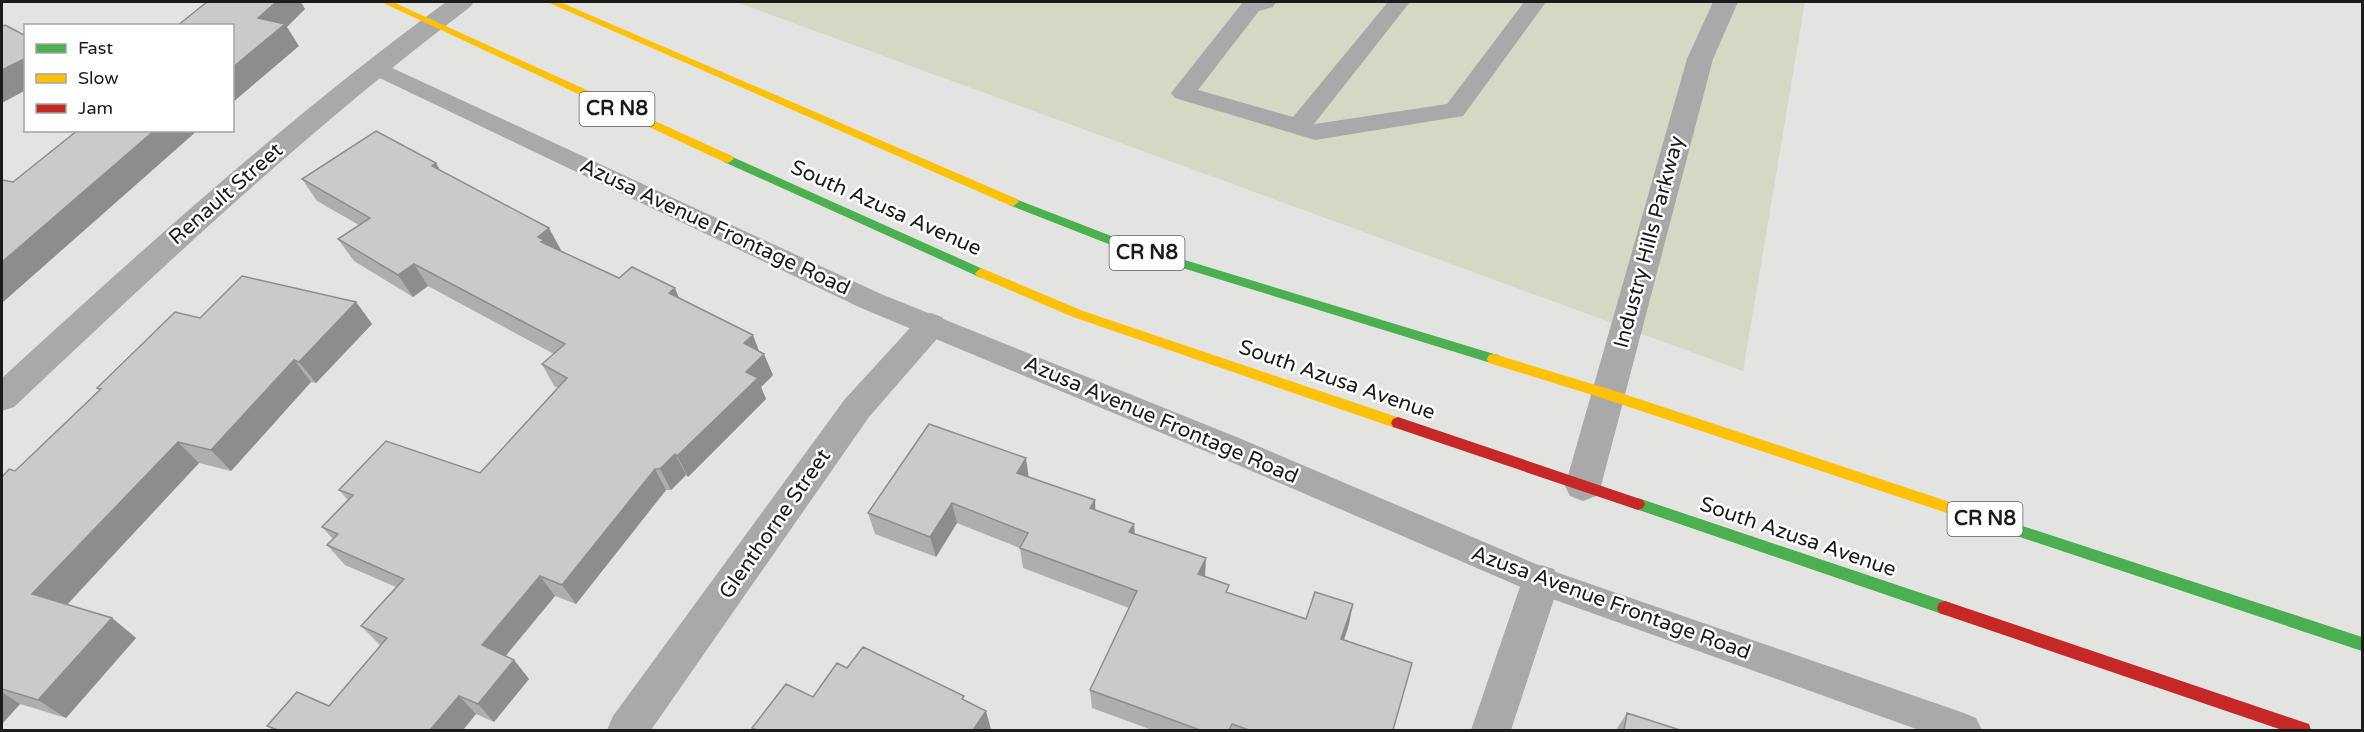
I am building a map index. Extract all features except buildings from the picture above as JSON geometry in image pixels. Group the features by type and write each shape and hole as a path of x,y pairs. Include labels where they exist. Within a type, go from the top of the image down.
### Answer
{"main road":[{"name":"South Azusa Avenue","path":"386,2 930,252 1078,314 2302,730"},
{"name":"CR N8","path":"552,2 998,196 1128,247 1607,394 2362,644"}],"street":[{"name":"Renault Street","path":"2,398 226,191 375,67 461,2"},
{"name":"Industry Hills Parkway","path":"1583,486 1700,59 1725,2"},
{"name":"Glenthorne Street","path":"627,730 857,408 931,325"},
{"path":"1491,730 1541,581"}],"lane":[{"path":"1265,2 1251,6 1183,93 1315,132 1455,111 1535,2"},
{"path":"1298,127 1399,2"},
{"name":"Azusa Avenue Frontage Road","path":"375,67 871,301 1228,447 1541,581 1964,730"}],"green space":[{"path":"736,2 1805,2 1743,371"}],"traffic: fast":[{"path":"728,159 981,273"},
{"path":"1013,202 1128,247 1494,359"},
{"path":"1638,504 1945,608"},
{"path":"1974,516 2362,644"}],"traffic: slow":[{"path":"386,2 728,159"},
{"path":"552,2 1013,202"},
{"path":"981,273 1078,314 1398,423"},
{"path":"1494,359 1607,394 1974,516"}],"traffic: jam":[{"path":"1398,423 1638,504"},
{"path":"1945,608 2303,730"}]}
